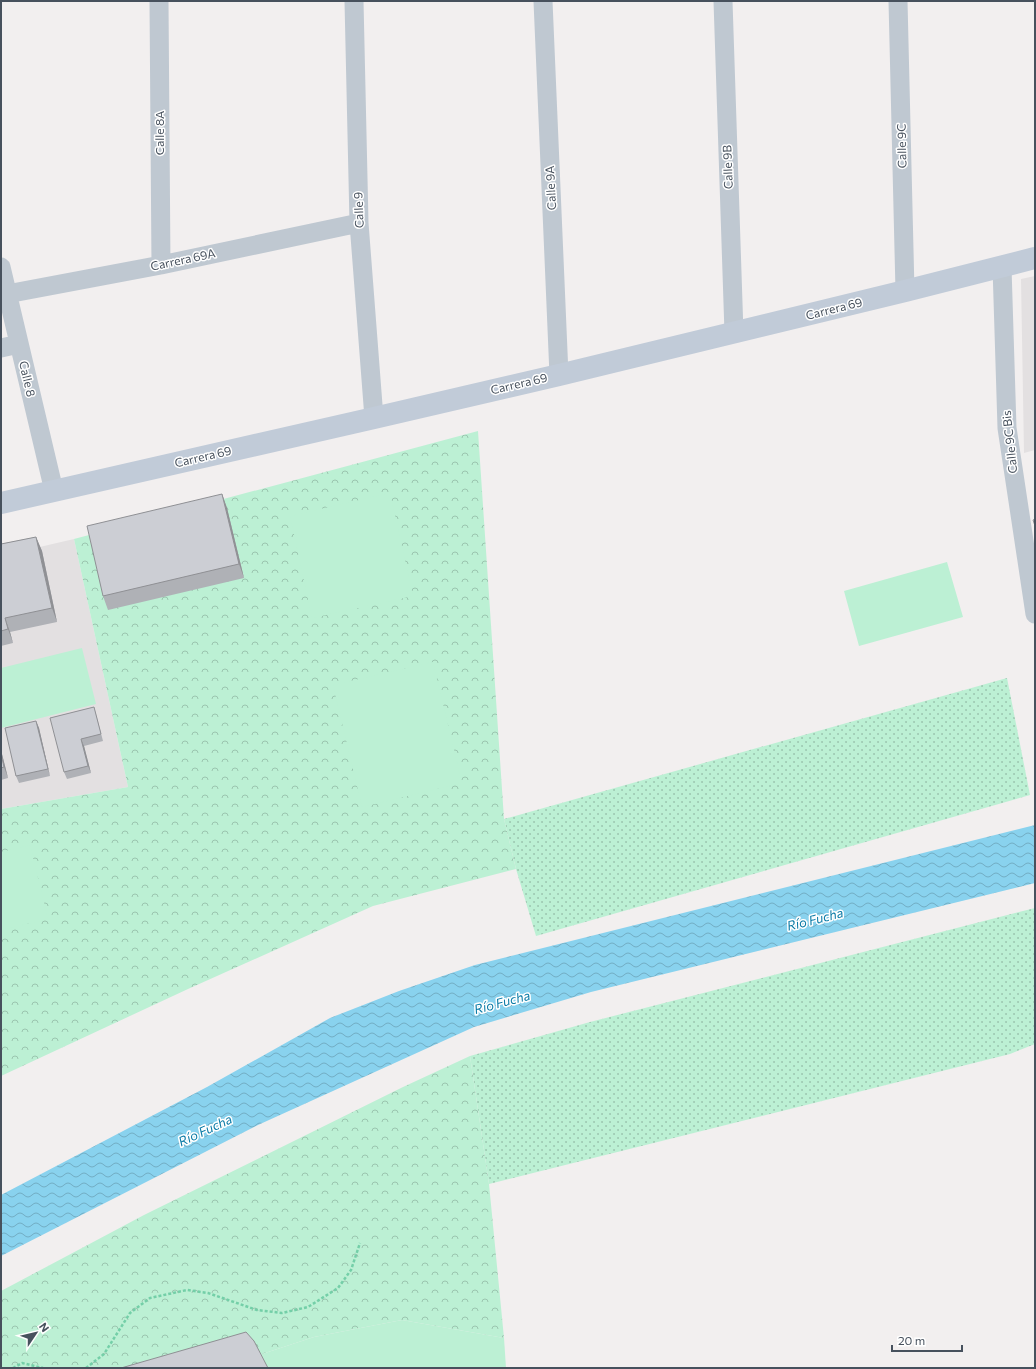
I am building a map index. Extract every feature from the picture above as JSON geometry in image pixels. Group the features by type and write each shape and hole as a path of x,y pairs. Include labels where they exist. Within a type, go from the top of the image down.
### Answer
{"street":[{"name":"Calle 8A","path":"159,1 161,265"},
{"name":"Calle 9","path":"354,1 359,223 374,418"},
{"name":"Calle 9A","path":"543,1 559,375"},
{"name":"Calle 9B","path":"723,1 734,333"},
{"name":"Calle 9C","path":"898,1 905,291"},
{"name":"Carrera 69A","path":"7,294 161,265 359,223"},
{"name":"Carrera 69","path":"1,503 559,375 1035,258"},
{"name":"Calle 8","path":"1,267 7,294 10,346 54,491"},
{"name":"Calle 9C Bis","path":"1002,267 1007,428 1035,614"}],"path":[{"path":"86,1368 104,1354 130,1312 150,1298 187,1290 208,1293 257,1310 282,1313 308,1307 338,1288 351,1270 360,1243"},
{"path":"13,1368 22,1363 43,1368"}],"shaded area":[{"path":"1035,276 1035,450 1024,453 1021,279"},
{"path":"74,539 128,787 1,809 1,556"}],"green space":[{"path":"478,431 504,819 516,869 373,906 188,989 1,1076 1,809 128,787 74,539"},
{"path":"390,493 413,596 312,618 290,516"},
{"path":"947,562 963,617 859,646 844,591"},
{"path":"82,648 96,704 1,728 1,668"},
{"path":"433,662 462,783 362,807 333,685"},
{"path":"1007,678 1030,795 536,936 516,869 504,819"},
{"path":"30,845 48,919 1,930 1,852"},
{"path":"1035,908 1035,1044 1010,1054 489,1184 470,1056 590,1022"},
{"path":"470,1056 489,1184 504,1338 402,1320 314,1337 259,1355 175,1368 1,1368 1,1291 144,1215 403,1087"},
{"path":"402,1320 504,1338 506,1368 175,1368 259,1355 314,1337"}],"water":[{"name":"Río Fucha","path":"1035,825 1035,883 591,992 474,1027 258,1125 1,1256 1,1195 207,1087 330,1018 399,991 475,965"}],"building":[{"path":"222,494 239,564 103,596 87,526"},
{"path":"36,537 52,608 5,618 8,629 1,631 1,544"},
{"path":"94,707 101,734 81,739 88,766 64,772 50,718"},
{"path":"36,721 48,769 16,776 5,728"},
{"path":"1,754 4,767 1,768"},
{"path":"246,1332 254,1341 268,1368 121,1368"}]}
